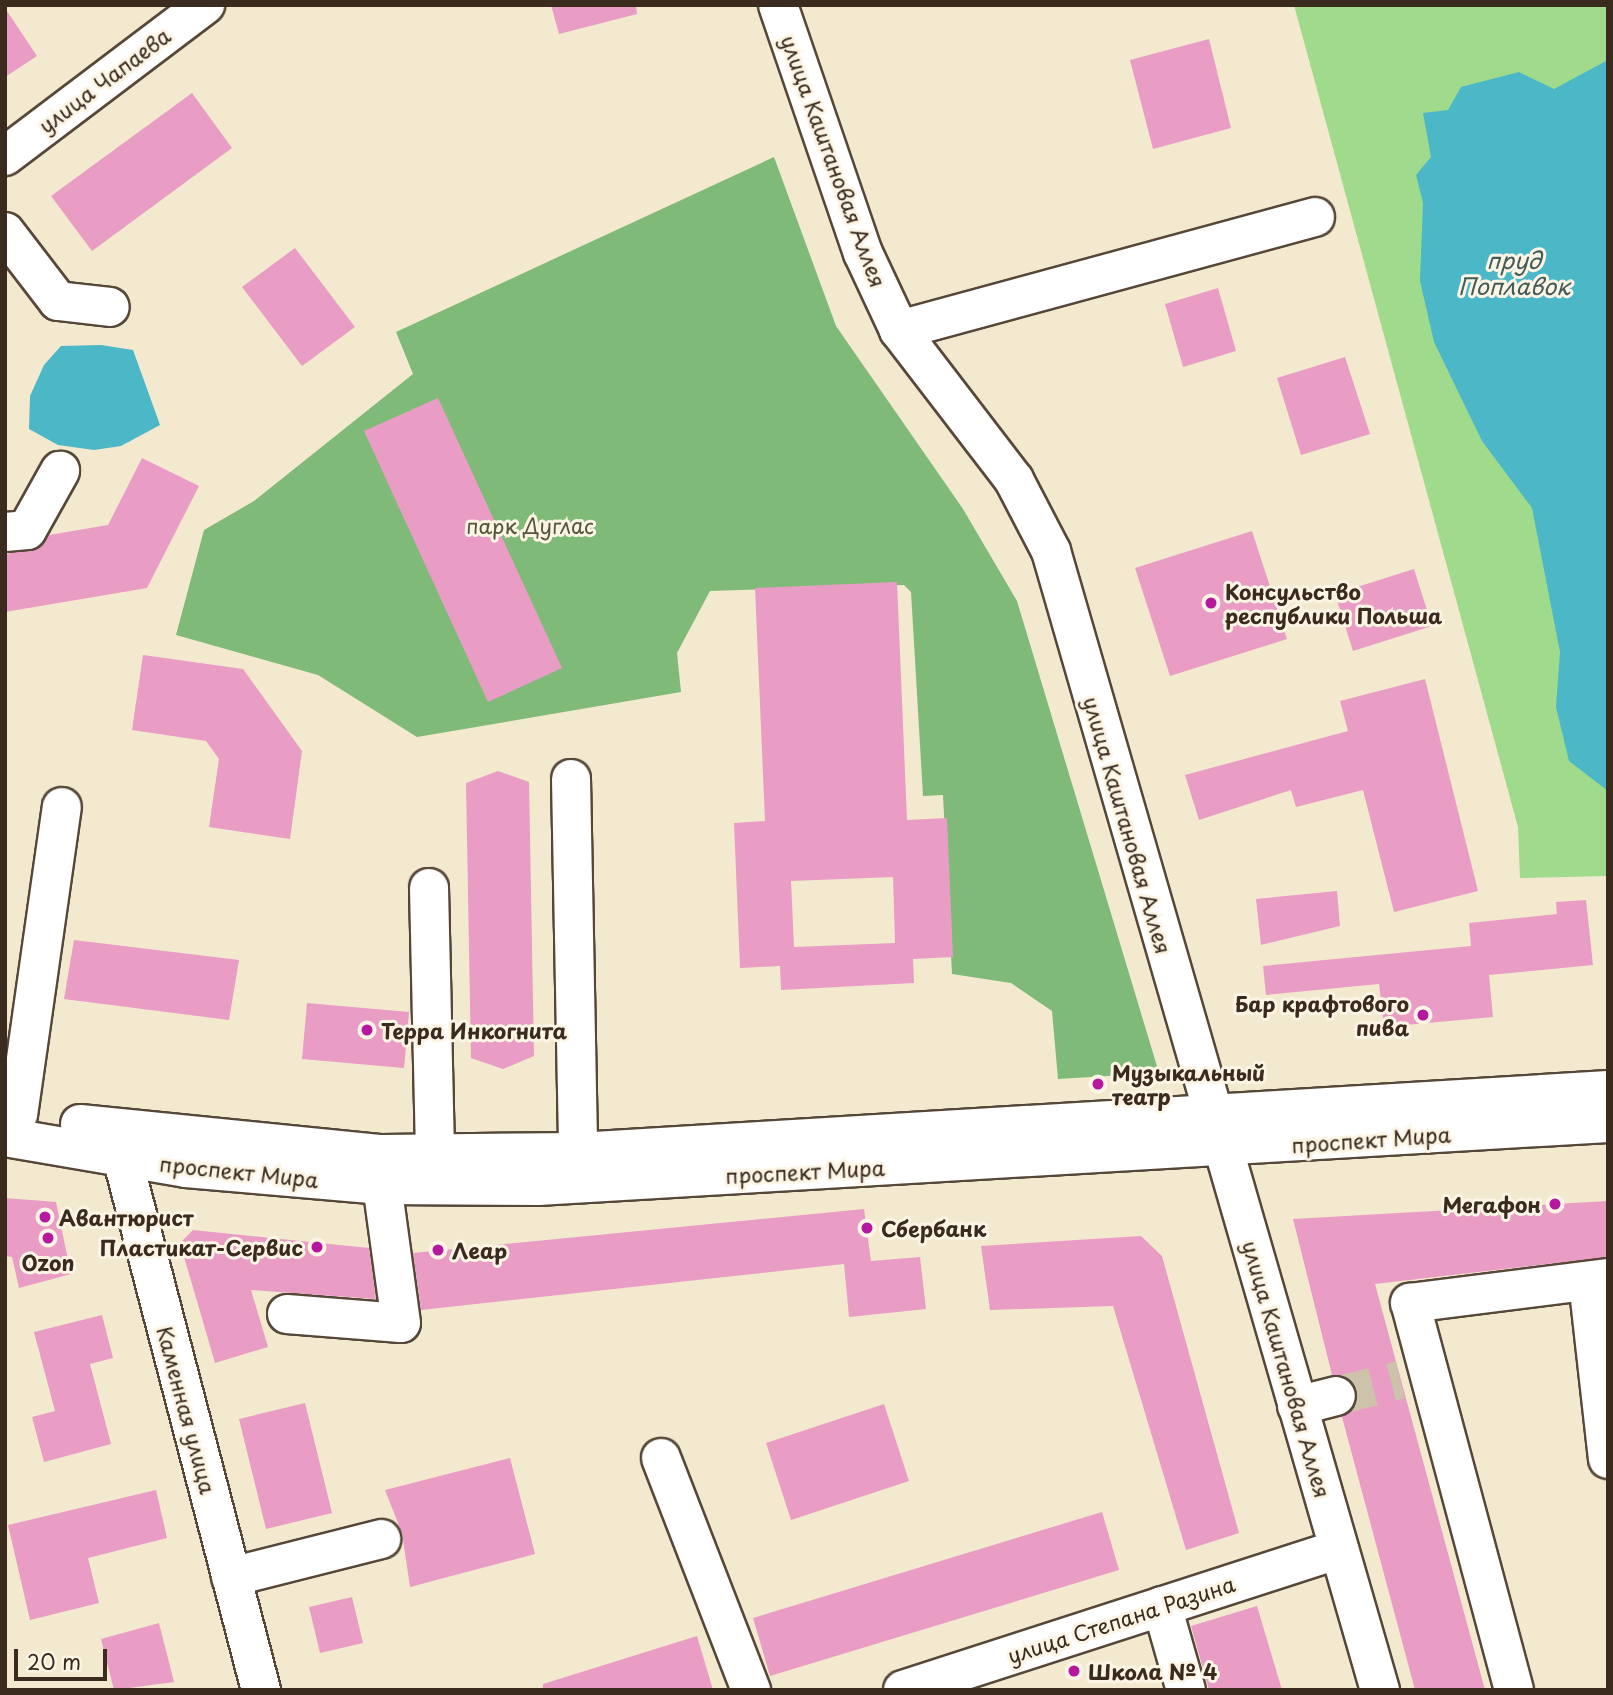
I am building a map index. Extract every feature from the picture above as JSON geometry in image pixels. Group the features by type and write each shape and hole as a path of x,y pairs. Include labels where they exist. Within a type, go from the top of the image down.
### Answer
{"main road":[{"name":"улица Чапаева","path":"5,156 205,5"},
{"name":"улица Каштановая Аллея","path":"778,5 863,253 899,330 1014,480 1051,551 1216,1132 1380,1690"},
{"path":"899,330 1315,217"},
{"path":"5,232 58,301 110,307"},
{"path":"5,533 27,530 60,471"},
{"path":"570,779 578,1152"},
{"path":"9,1122 62,807"},
{"path":"429,888 435,1153"},
{"name":"проспект Мира","path":"9,1122 119,1144 382,1185 570,1185 1216,1132 1608,1090"},
{"name":"проспект Мира","path":"119,1144 435,1153 578,1152 1608,1123"},
{"name":"Каменная улица","path":"119,1144 261,1690"},
{"path":"287,1314 401,1324 382,1185"},
{"path":"1514,1690 1414,1376 1410,1303 1598,1280 1608,1459"},
{"path":"1297,1406 1336,1396"},
{"path":"660,1458 751,1690"},
{"path":"231,1577 381,1539"},
{"name":"улица Степана Разина","path":"903,1690 1339,1549"},
{"path":"1162,1606 1186,1690"}],"green space":[{"path":"1294,5 1608,5 1608,876 1520,878 1518,827"},
{"name":"парк Дуглас","path":"774,157 836,326 963,509 1017,601 1159,1073 1058,1079 1052,1011 1011,983 952,974 943,795 923,796 911,592 904,585 710,591 677,653 681,692 417,737 318,675 176,635 204,530 254,501 413,374 396,332"}],"water":[{"name":"пруд Поплавок","path":"1608,60 1608,791 1569,761 1556,707 1560,652 1532,508 1482,441 1434,342 1420,281 1423,203 1416,175 1431,157 1423,113 1448,110 1461,87 1519,72 1554,89"},
{"path":"101,345 133,350 160,425 121,446 94,450 58,445 29,429 30,396 44,365 61,346"}],"building":[{"path":"551,5 636,5 637,14 559,34"},
{"path":"5,8 37,56 5,77"},
{"path":"1209,39 1231,128 1153,149 1130,60"},
{"path":"192,93 232,148 92,251 51,196"},
{"path":"295,248 355,327 302,366 242,287"},
{"path":"1218,288 1236,351 1183,367 1165,304"},
{"path":"1345,357 1370,434 1301,455 1277,378"},
{"path":"438,398 562,668 488,702 364,431"},
{"path":"142,458 199,486 147,588 5,612 5,554 38,549 49,535 108,525"},
{"name":"Консульство республики Польша","path":"1252,531 1287,639 1170,676 1135,568"},
{"path":"1414,569 1432,626 1353,651 1335,594"},
{"path":"897,582 907,820 947,818 953,957 913,959 914,983 781,990 780,966 740,968 734,823 765,821 755,588","holes":["893,877 895,943 794,947 791,881"]},
{"path":"143,655 243,669 302,751 290,839 209,827 219,759 206,741 132,730"},
{"path":"1425,679 1478,891 1394,912 1363,790 1296,807 1291,790 1199,820 1185,775 1348,731 1340,701"},
{"path":"498,771 529,782 534,1056 503,1069 471,1058 466,783"},
{"path":"1337,891 1340,926 1261,945 1256,899"},
{"path":"1586,900 1593,965 1489,975 1493,1017 1384,1027 1379,984 1266,995 1263,966 1471,946 1469,923 1557,914 1556,902"},
{"path":"74,940 239,960 229,1020 64,999"},
{"path":"307,1003 409,1012 404,1068 302,1059"},
{"path":"5,1198 56,1202 71,1274 19,1288 12,1257 5,1256"},
{"path":"1608,1201 1608,1257 1375,1284 1485,1690 1415,1690 1342,1417 1357,1403 1357,1390 1351,1380 1332,1375 1293,1219"},
{"path":"864,1209 871,1261 920,1257 926,1309 849,1317 844,1264 421,1310 413,1253"},
{"path":"193,1230 369,1248 376,1299 251,1290 268,1347 215,1363 180,1243"},
{"path":"1141,1236 1162,1256 1239,1533 1186,1550 1113,1306 990,1310 981,1246"},
{"path":"102,1315 113,1358 90,1364 111,1444 44,1462 32,1417 55,1411 34,1332"},
{"path":"305,1403 332,1513 266,1529 239,1419"},
{"path":"884,1404 909,1481 791,1520 766,1443"},
{"path":"510,1458 535,1554 410,1587 402,1533 385,1490"},
{"path":"156,1490 167,1538 88,1558 99,1603 30,1620 8,1525"},
{"path":"1102,1512 1119,1570 770,1676 753,1618"},
{"path":"352,1597 363,1643 320,1653 309,1607"},
{"path":"1257,1606 1282,1690 1209,1690 1191,1626"},
{"path":"159,1623 174,1682 114,1690 101,1639"},
{"path":"697,1636 713,1690 543,1690 543,1684"}],"tunnel":[{"path":"1336,1396 1400,1380"}],"place":[{"name":"Консульство республики Польша","path":"1211,603"},
{"name":"Бар крафтового пива","path":"1423,1015"},
{"name":"Терра Инкогнита","path":"367,1030"},
{"name":"Музыкальный театр","path":"1098,1084"},
{"name":"Мегафон","path":"1555,1204"},
{"name":"Авантюрист","path":"45,1217"},
{"name":"Сбербанк","path":"867,1228"},
{"name":"Ozon","path":"48,1238"},
{"name":"Пластикат-Сервис","path":"317,1247"},
{"name":"Леар","path":"438,1250"},
{"name":"Школа № 4","path":"1074,1671"}]}
